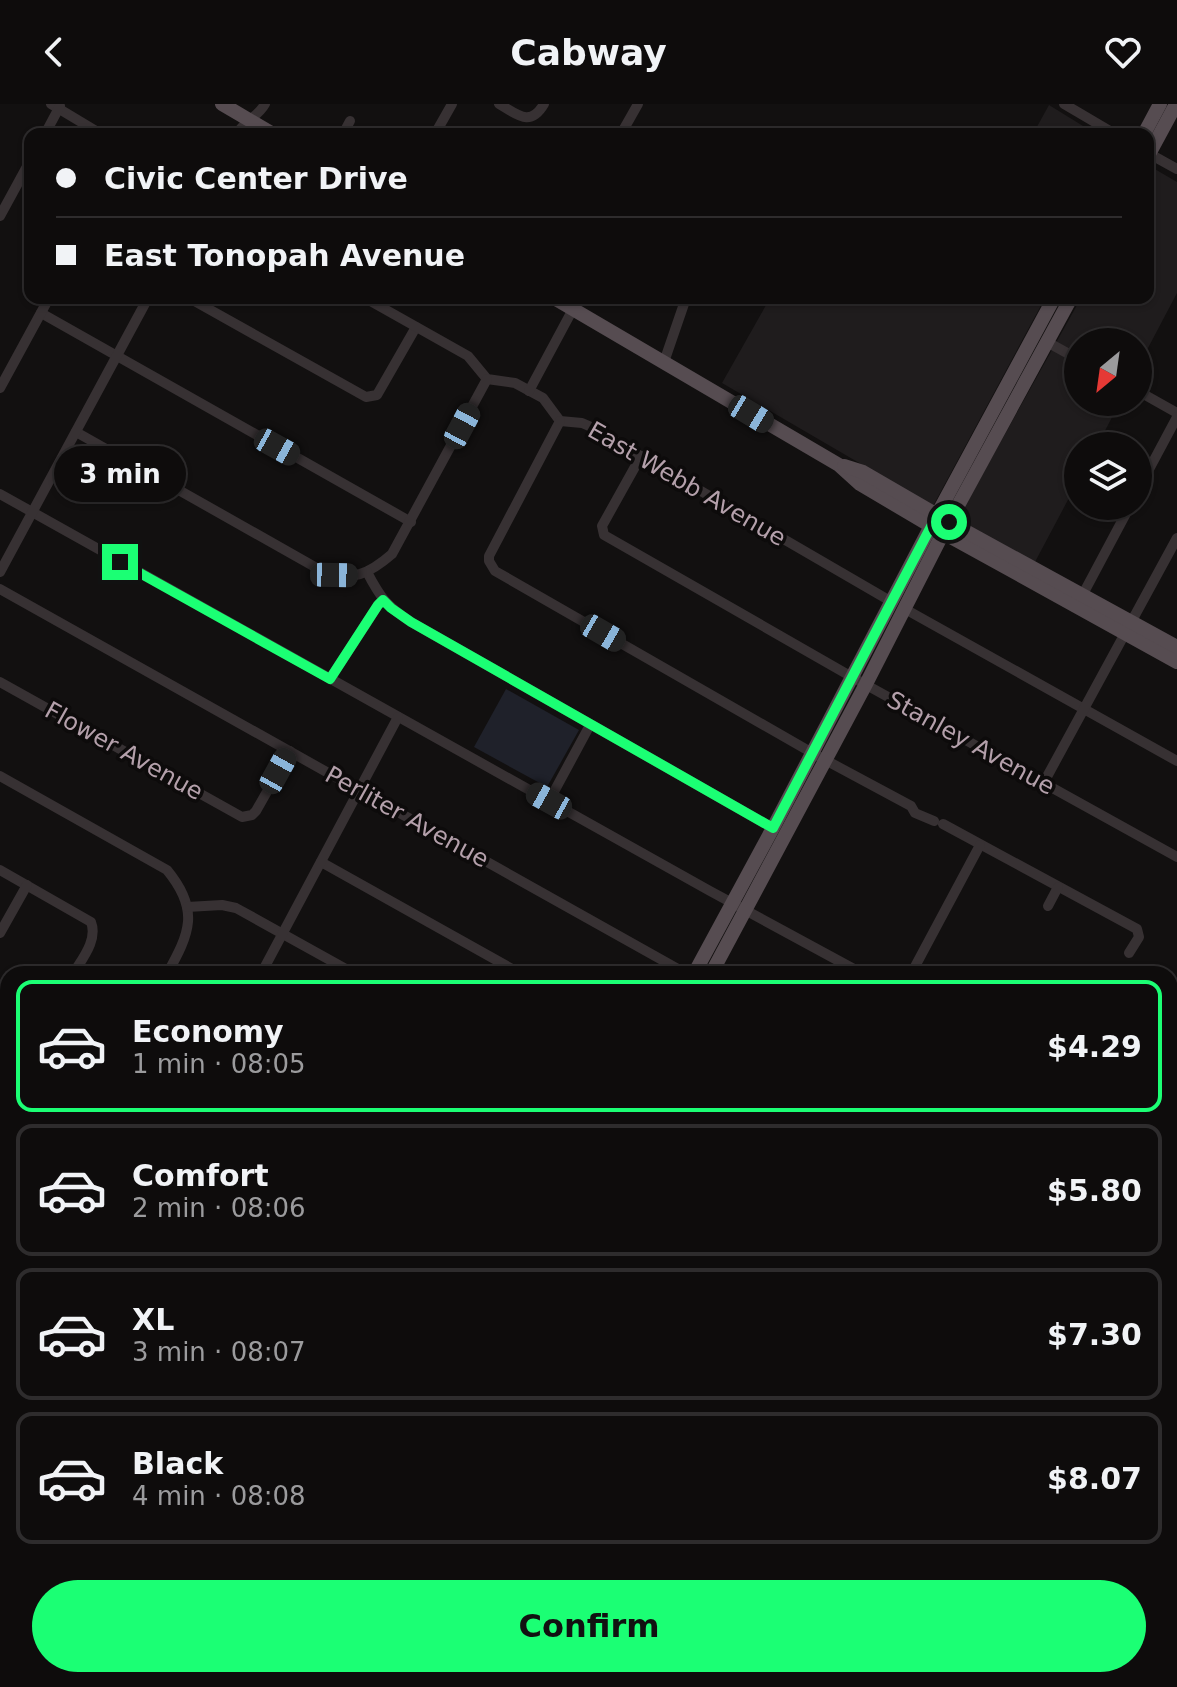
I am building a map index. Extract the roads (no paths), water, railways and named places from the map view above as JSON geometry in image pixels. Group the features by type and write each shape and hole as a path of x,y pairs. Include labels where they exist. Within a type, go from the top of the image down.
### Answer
{"main road":[{"path":"222,104 263,128"},
{"path":"1147,128 1160,104"},
{"path":"1154,143 1176,104"},
{"path":"564,304 839,465 860,484 1082,596 1177,662"},
{"path":"714,966 773,828 852,677 898,605 1051,304"},
{"path":"1047,342 1043,335 1051,320 1052,304"},
{"path":"940,524 1068,304"},
{"path":"1024,384 1022,375 1029,358 1025,353"},
{"path":"940,524 1128,628 1177,647"},
{"path":"699,966 825,760 866,684 898,605"}],"street":[{"path":"240,128 261,112 265,104"},
{"path":"438,128 452,104"},
{"path":"499,104 522,117 532,118 544,104"},
{"path":"624,128 638,104"},
{"path":"1064,104 1105,128"},
{"path":"47,128 57,105 92,128"},
{"path":"346,128 350,121"},
{"path":"1154,157 1177,169"},
{"path":"0,216 24,172"},
{"path":"0,388 46,304"},
{"path":"0,572 145,304"},
{"path":"200,304 366,397 377,395 416,327"},
{"path":"76,432 322,571 356,576 376,569 392,554 411,522 487,379 468,356 376,304"},
{"path":"664,362 684,304"},
{"path":"529,391 573,309"},
{"path":"41,313 411,522"},
{"path":"1047,342 1064,351"},
{"name":"East Webb Avenue","path":"487,379 515,383 543,398 560,421 589,426 898,605 1177,761"},
{"path":"1152,400 1177,415 1152,463"},
{"path":"560,421 489,556 495,571 812,753 911,806 915,813 1137,929 1139,937 1129,953"},
{"name":"Stanley Avenue","path":"641,456 602,526 604,535 1177,857"},
{"path":"0,494 848,966"},
{"path":"1082,596 1123,520"},
{"path":"1043,784 1177,538"},
{"path":"367,572 383,600 411,622 773,828"},
{"name":"Perliter Avenue","path":"0,589 673,966"},
{"path":"330,679 383,600"},
{"name":"Flower Avenue","path":"0,682 242,817 256,811 290,751"},
{"path":"265,966 398,717"},
{"path":"549,801 590,725"},
{"path":"0,776 167,870 178,884 188,919 186,938 171,966"},
{"path":"915,966 980,845"},
{"path":"321,862 507,966"},
{"path":"0,870 91,922 92,941 78,966"},
{"path":"0,933 27,885"},
{"path":"1048,906 1058,887"},
{"path":"187,907 222,905 236,908 339,966"}]}
